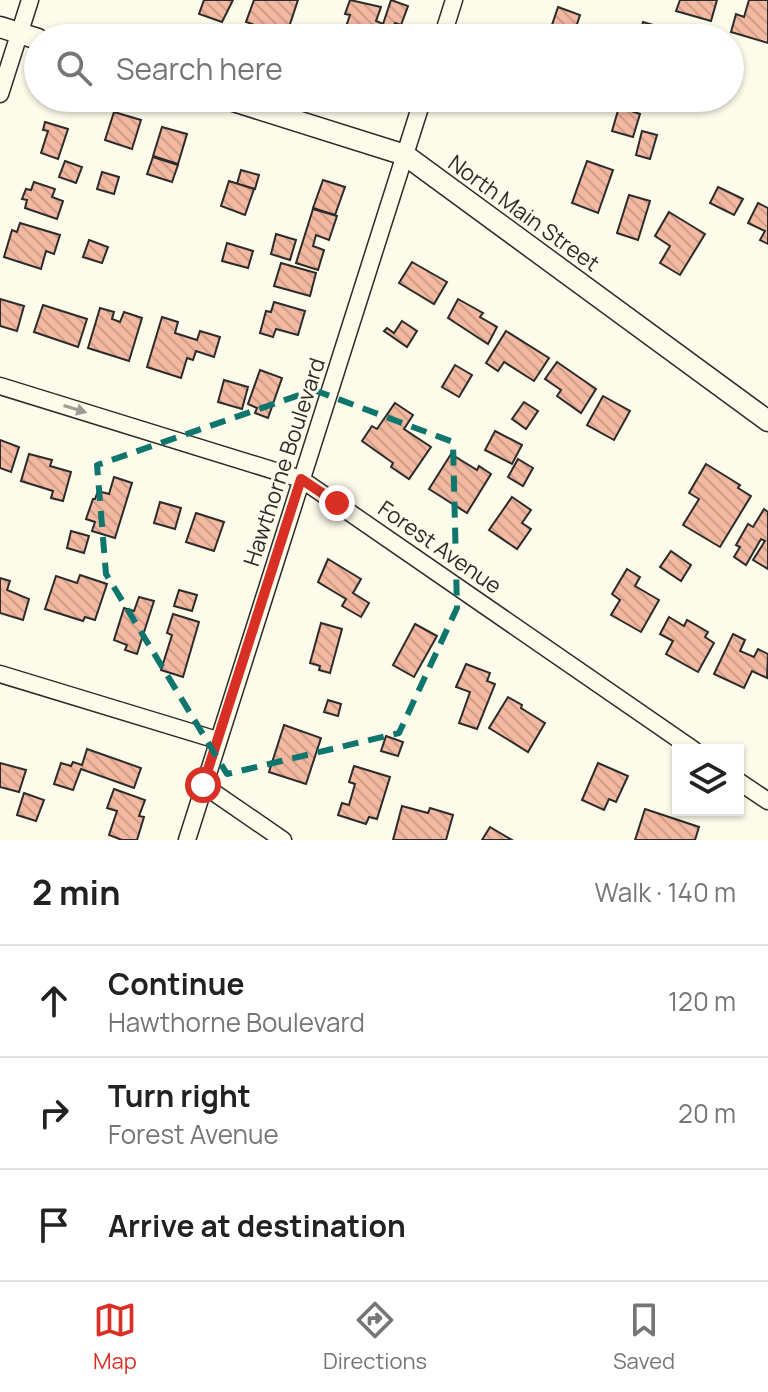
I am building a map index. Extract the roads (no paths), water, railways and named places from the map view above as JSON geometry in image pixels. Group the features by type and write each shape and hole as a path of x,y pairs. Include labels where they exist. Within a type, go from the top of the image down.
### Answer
{"street":[{"path":"0,94 30,0"},
{"path":"446,24 454,0"},
{"name":"North Main Street","path":"268,112 405,155 768,421"},
{"name":"Hawthorne Boulevard","path":"187,840 419,112"},
{"name":"Forest Avenue","path":"0,386 301,479 685,744"},
{"path":"0,674 217,740"},
{"path":"203,785 283,840"},
{"path":"744,785 768,801"}]}
